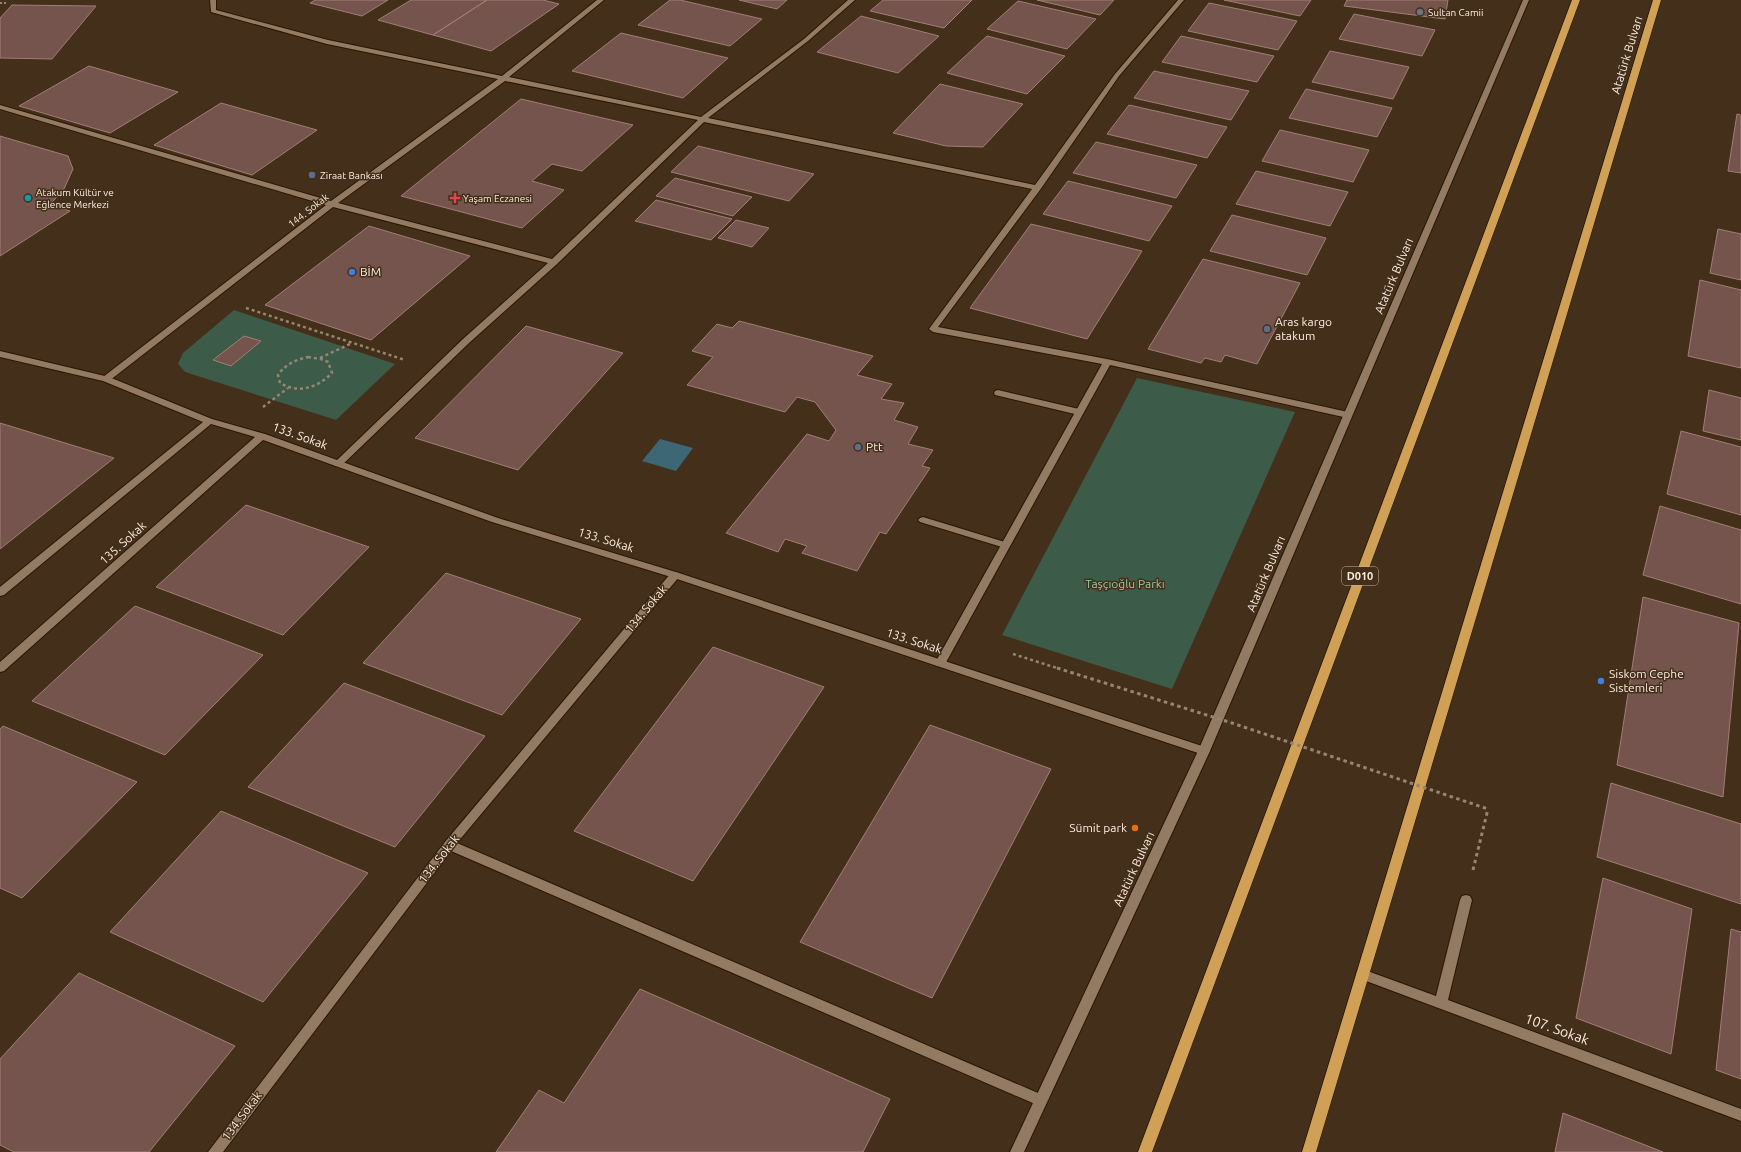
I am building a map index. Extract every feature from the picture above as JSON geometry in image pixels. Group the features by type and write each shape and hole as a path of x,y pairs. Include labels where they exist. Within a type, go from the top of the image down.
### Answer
{"highway":[{"name":"D010","path":"1145,1152 1576,0"},
{"name":"Atatürk Bulvarı","path":"1309,1152 1657,0"}],"street":[{"path":"213,0 213,11 312,38 1037,188"},
{"name":"144. Sokak","path":"106,379 214,297 332,204 505,77 601,0"},
{"path":"338,464 436,370 554,262 702,119 806,40 852,0"},
{"path":"1181,0 1117,75 1037,188 933,328 1107,362 1348,415"},
{"name":"Atatürk Bulvarı","path":"1017,1152 1204,751 1526,0"},
{"path":"0,106 332,204 554,262"},
{"name":"133. Sokak","path":"0,354 106,379 209,421 262,436 495,520 675,575 1204,751"},
{"path":"940,663 1107,362"},
{"path":"998,393 1079,412"},
{"path":"0,592 209,421"},
{"name":"135. Sokak","path":"0,668 262,436"},
{"path":"923,520 1005,545"},
{"name":"134. Sokak","path":"215,1152 449,845 675,575"},
{"path":"449,845 1040,1100"},
{"path":"1441,1003 1466,900"},
{"name":"107. Sokak","path":"1362,974 1741,1115"}],"path":[{"path":"0,3 6,3"},
{"path":"214,297 436,370"},
{"path":"319,358 328,361 332,366 332,373 327,380 319,385 298,390 288,388 280,383 278,375 284,367 295,360 308,357 319,358 352,342"},
{"path":"1013,654 1232,723 1488,809 1466,900"}],"green space":[{"path":"234,310 395,364 336,420 185,372 178,364 183,353"},
{"name":"Taşçıoğlu Parkı","path":"1137,378 1295,412 1172,689 1002,635"}],"water":[{"path":"660,439 693,448 676,471 642,461"}],"building":[{"path":"315,0 388,0 362,16 310,3"},
{"path":"411,0 487,0 433,35 378,20"},
{"path":"487,0 543,0 559,4 491,51 433,35"},
{"path":"670,0 680,0 762,19 730,46 638,25"},
{"path":"739,0 787,0 777,9"},
{"path":"883,0 972,0 944,28 870,11"},
{"path":"1037,0 1114,0 1100,15"},
{"path":"1224,0 1311,0 1300,16"},
{"name":"Sultan Camii","path":"1347,0 1448,0 1445,19 1344,6"},
{"path":"1018,1 1096,19 1067,49 987,29"},
{"path":"1209,3 1297,21 1278,50 1188,31"},
{"path":"12,5 96,6 52,59 0,58 0,18"},
{"path":"1354,14 1435,30 1422,56 1339,39"},
{"path":"861,16 939,36 898,73 817,52"},
{"path":"621,33 728,58 683,98 572,71"},
{"path":"987,36 1065,56 1027,94 947,73"},
{"path":"1181,36 1274,56 1257,82 1162,62"},
{"path":"1330,51 1409,67 1393,99 1312,82"},
{"path":"89,66 178,92 110,133 19,106"},
{"path":"1154,71 1249,91 1231,120 1134,98"},
{"path":"940,84 1023,104 983,147 946,146 893,133"},
{"path":"1306,89 1392,108 1377,137 1289,118"},
{"path":"521,99 633,125 582,171 552,164 532,181 564,190 522,228 401,196"},
{"path":"221,103 317,130 252,175 154,145"},
{"path":"1129,105 1227,127 1207,158 1107,134"},
{"path":"1737,114 1741,115 1741,173 1728,171"},
{"path":"1280,130 1369,150 1353,182 1262,161"},
{"name":"Atakum Kültür ve Eğlence Merkezi","path":"0,136 68,156 73,169 63,191 49,205 70,211 0,256"},
{"path":"1096,142 1197,165 1176,198 1073,173"},
{"path":"698,146 814,174 789,201 671,172"},
{"path":"1256,171 1348,192 1330,226 1236,204"},
{"path":"675,178 752,197 733,216 656,196"},
{"path":"1068,181 1172,206 1149,241 1043,214"},
{"path":"656,200 732,219 711,240 635,221"},
{"path":"1232,215 1326,238 1307,275 1210,251"},
{"path":"736,220 769,228 752,247 718,238"},
{"path":"1031,224 1142,251 1087,339 970,308"},
{"path":"369,226 470,256 371,340 265,305"},
{"path":"1718,229 1741,234 1741,280 1710,273"},
{"path":"1203,259 1300,283 1257,364 1225,355 1221,362 1205,358 1201,363 1148,349"},
{"path":"1700,280 1741,290 1741,368 1688,356"},
{"name":"Ptt","path":"739,321 873,356 857,375 892,384 881,399 904,403 894,420 918,427 908,444 933,450 922,466 930,468 886,534 880,532 857,571 802,553 807,546 785,539 778,552 726,533 807,434 829,441 836,430 815,402 797,397 785,412 687,385 713,357 692,351 717,324 732,328"},
{"path":"526,326 623,353 518,470 415,438"},
{"path":"244,336 261,341 231,366 213,360"},
{"path":"1709,390 1741,398 1741,440 1703,431"},
{"path":"0,423 114,458 0,549"},
{"path":"1681,431 1741,447 1741,515 1667,494"},
{"path":"246,505 369,547 283,635 156,587"},
{"path":"1660,506 1741,530 1741,604 1643,575"},
{"path":"446,573 581,619 502,715 363,663"},
{"path":"1643,597 1739,623 1723,797 1617,765"},
{"path":"135,606 263,655 165,755 32,701"},
{"path":"713,647 824,687 693,881 574,831"},
{"path":"344,683 485,736 395,847 248,787"},
{"path":"930,725 1051,769 932,998 800,942"},
{"path":"3,726 137,782 22,898 0,888 0,729"},
{"path":"1611,783 1741,824 1741,904 1597,857"},
{"path":"221,811 368,873 263,1002 110,932"},
{"path":"1603,878 1692,909 1671,1054 1576,1018"},
{"path":"1731,929 1741,932 1741,1079 1716,1070"},
{"path":"79,973 235,1046 149,1152 14,1152 0,1145 0,1059"},
{"path":"640,989 890,1099 863,1152 496,1152 539,1090 564,1103"},
{"path":"1563,1113 1663,1152 1555,1152"}],"place":[{"name":"Sultan Camii","path":"1420,12"},
{"name":"Ziraat Bankası","path":"312,175"},
{"name":"Atakum Kültür ve Eğlence Merkezi","path":"28,198"},
{"name":"Yaşam Eczanesi","path":"455,198"},
{"name":"BİM","path":"352,272"},
{"name":"Aras kargo atakum","path":"1267,329"},
{"name":"Ptt","path":"858,447"},
{"name":"Siskom Cephe Sistemleri","path":"1601,681"},
{"name":"Sümit park","path":"1135,828"}]}
